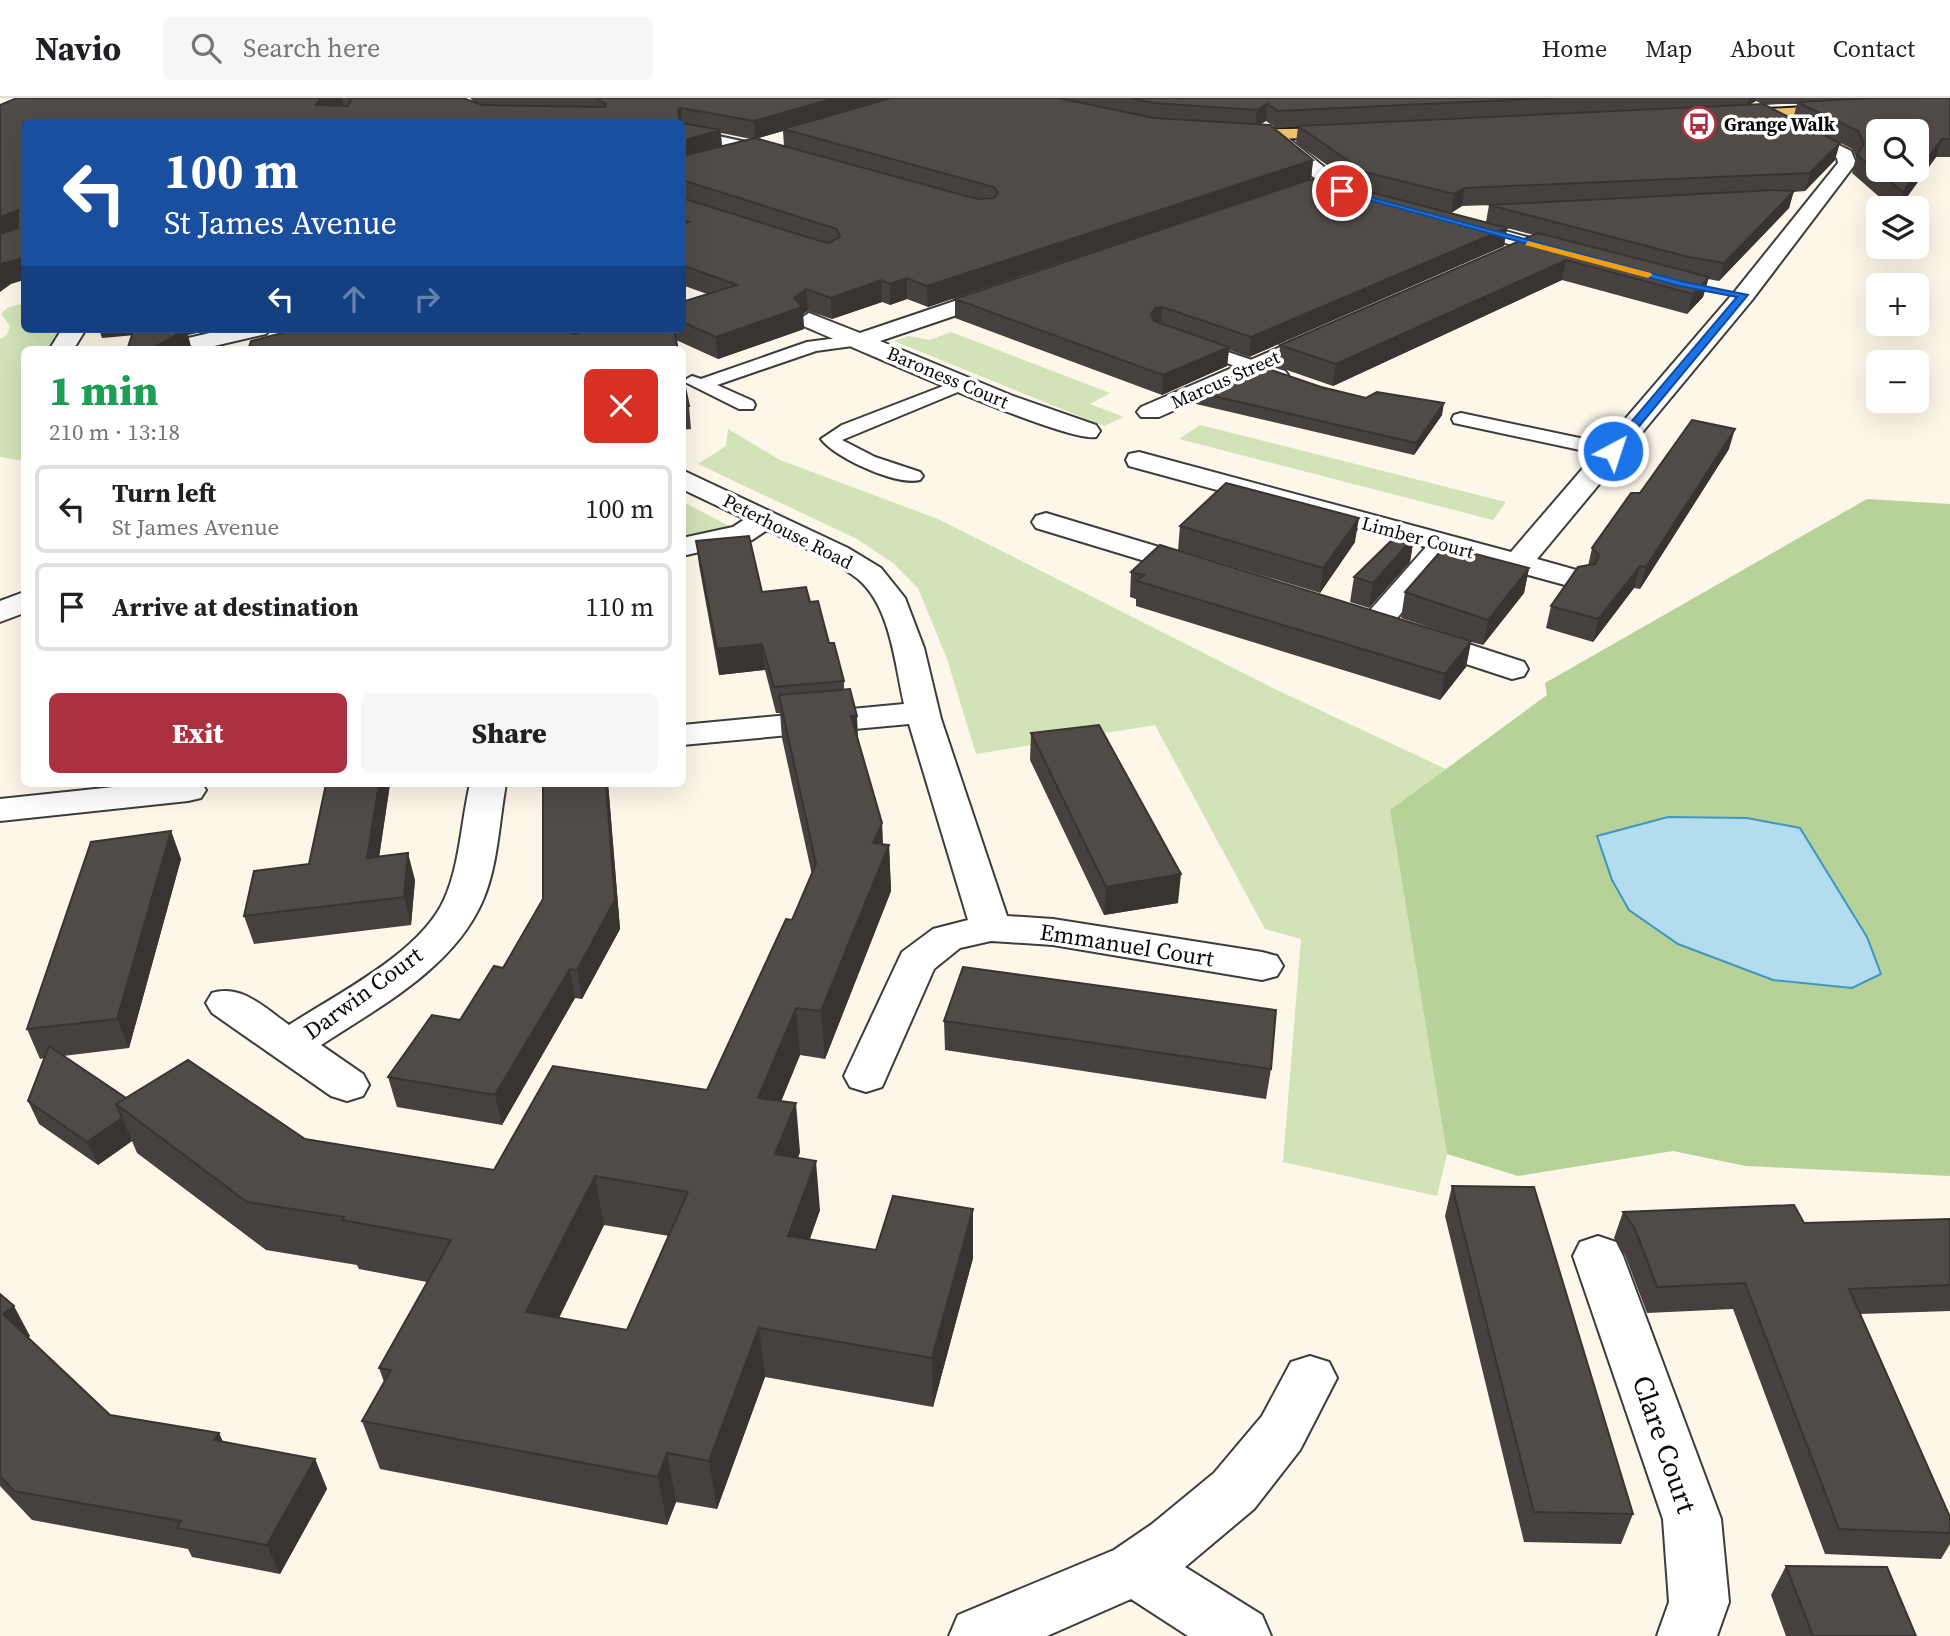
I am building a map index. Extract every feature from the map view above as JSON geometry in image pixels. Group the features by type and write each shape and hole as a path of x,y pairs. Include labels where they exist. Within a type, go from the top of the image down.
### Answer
{"main road":[{"path":"1712,117 1762,112 1950,104"},
{"path":"1209,134 1373,132"}],"street":[{"path":"1518,563 1744,295 1849,159 1762,112"},
{"path":"1270,132 1332,183 1354,196"},
{"path":"686,134 755,148 808,163"},
{"path":"719,158 792,136"},
{"path":"1272,199 1332,183"},
{"path":"1794,199 1819,200"},
{"path":"1490,213 1429,216 1594,261"},
{"path":"1494,261 1531,244"},
{"path":"861,340 1030,282"},
{"path":"1716,292 1744,295"},
{"name":"Baroness Court","path":"809,320 1087,431"},
{"name":"Marcus Street","path":"1150,412 1348,325"},
{"path":"184,346 240,333"},
{"name":"Limber Court","path":"1139,460 1576,579"},
{"name":"Peterhouse Road","path":"686,480 838,554 870,574 894,605 908,648 922,713"},
{"path":"686,546 742,534 765,519"},
{"path":"1046,522 1231,579"},
{"path":"1444,544 1363,619 1512,669"},
{"path":"0,613 21,602"},
{"path":"686,735 922,713 991,928"},
{"name":"Darwin Court","path":"291,1044 416,959 444,930 464,901 476,855 487,787"},
{"path":"0,810 188,790"},
{"name":"Emmanuel Court","path":"866,1076 917,962 947,938 991,928 1053,932 1262,966"},
{"name":"Darwin Court","path":"227,1003 291,1044 347,1085"},
{"name":"Clare Court","path":"1598,1256 1692,1519 1699,1602 1687,1636"},
{"path":"979,1636 1135,1569 1172,1543 1234,1491 1282,1433 1310,1378"},
{"path":"1135,1569 1241,1636"}],"lane":[{"path":"1172,338 1300,383"},
{"path":"691,382 813,346 861,340"},
{"path":"691,382 746,405"},
{"path":"912,477 848,452 834,445 831,439 849,429 964,383"},
{"path":"1461,419 1613,451"}],"green space":[{"path":"21,304 21,333 58,333 49,346 21,346 21,460 0,457 0,339 7,335 10,326 1,314 7,308"},
{"path":"951,332 1110,393 1090,404 1124,417 1104,426 894,341 908,336 930,340"},
{"path":"1200,425 1506,502 1493,520 1179,439"},
{"path":"728,429 780,460 938,519 1279,691 1446,769 1390,810 1447,1154 1437,1196 1283,1162 1301,939 1265,929 1155,725 976,754 947,659 918,588 893,563 857,539 698,464 726,446"},
{"path":"1867,499 1950,504 1950,1176 1746,1166 1673,1151 1518,1176 1447,1154 1390,810 1547,695 1545,683"},
{"path":"686,504 733,528 686,537"}],"water":[{"path":"1668,817 1747,818 1800,828 1867,937 1881,974 1852,988 1773,980 1678,944 1629,910 1612,880 1597,836"}],"building":[{"path":"17,98 321,98 316,105 348,106 351,100 348,98 463,98 482,105 604,107 606,104 596,98 835,98 754,121 681,108 678,110 680,119 21,119 21,259 0,265 0,234 18,228 18,210 0,217 0,105"},
{"path":"891,98 1058,98 1154,118 1270,125 1313,160 927,286 907,278 890,284 881,280 831,298 806,289 794,298 802,307 716,337 686,324 686,301 737,285 686,266 686,223 689,222 686,221 686,199 820,241 829,243 840,237 837,229 686,181 686,155 755,138 977,199 994,198 998,193 994,187 783,129"},
{"path":"1131,98 1553,98 1278,111 1267,104 1257,110 1154,103"},
{"path":"1950,98 1950,139 1942,139 1929,157 1929,119 1866,119 1866,162 1857,155 1864,144 1858,131 1797,102"},
{"path":"1763,104 1840,143 1810,173 1465,188 1454,194 1365,172 1298,126"},
{"path":"686,124 720,130 686,140"},
{"path":"1331,175 1348,186 1507,228 1251,337 1162,307 1155,308 1151,314 1154,321 1229,347 1163,375 955,299 1305,181"},
{"path":"1891,182 1910,182 1903,192"},
{"path":"1794,191 1724,263 1689,257 1489,205"},
{"path":"1538,233 1709,277 1693,294 1566,260 1336,364 1280,345"},
{"path":"133,333 180,333 156,346 128,346"},
{"path":"282,333 675,333 677,346 249,346 251,341"},
{"path":"1257,365 1321,387 1366,398 1377,392 1444,403 1416,443 1196,392"},
{"path":"1692,420 1735,429 1646,567 1640,566 1598,619 1551,606 1578,567 1595,564 1599,555 1592,548 1631,493 1640,493"},
{"path":"1226,483 1359,518 1323,568 1180,526"},
{"path":"1399,533 1414,537 1373,583 1354,577"},
{"path":"749,536 762,592 806,587 810,602 818,601 829,643 834,643 844,681 774,687 762,644 717,649 696,541"},
{"path":"1160,545 1471,641 1445,674 1137,581 1144,575 1131,572"},
{"path":"1445,546 1529,568 1488,620 1405,592"},
{"path":"850,689 857,716 851,716 882,823 873,843 889,845 821,1011 796,1008 758,1098 796,1103 775,1154 816,1161 788,1236 876,1250 893,1196 973,1209 932,1358 759,1328 709,1461 667,1453 658,1477 362,1421 391,1370 379,1368 451,1240 342,1220 344,1217 247,1202 116,1104 188,1060 305,1139 494,1170 553,1066 707,1090 786,919 792,920 816,864 779,695","holes":["595,1176 688,1192 627,1330 526,1312"]},
{"path":"1099,725 1181,874 1106,887 1031,733"},
{"path":"325,787 379,787 367,858 408,853 404,897 244,916 254,871 309,864"},
{"path":"543,787 606,787 615,900 577,970 570,969 495,1095 388,1077 432,1015 460,1020 494,966 503,968 543,899"},
{"path":"171,831 117,1019 27,1029 91,842"},
{"path":"963,967 1276,1010 1271,1069 944,1021"},
{"path":"49,1046 126,1098 116,1104 122,1118 87,1142 28,1101"},
{"path":"1452,1186 1534,1187 1633,1514 1534,1512"},
{"path":"1794,1205 1804,1223 1950,1219 1950,1285 1849,1289 1950,1517 1950,1533 1839,1529 1745,1283 1657,1287 1635,1229 1623,1212"},
{"path":"0,1294 14,1306 3,1314 110,1415 219,1433 214,1440 315,1459 267,1545 177,1528 181,1521 14,1491 0,1476"},
{"path":"1786,1566 1887,1567 1916,1636 1813,1636"}],"slow traffic":[{"path":"1528,244 1648,275"}],"place":[{"name":"Grange Walk","path":"1699,124"}],"route":[{"path":"1342,191 1683,284 1744,295 1613,451"}]}
